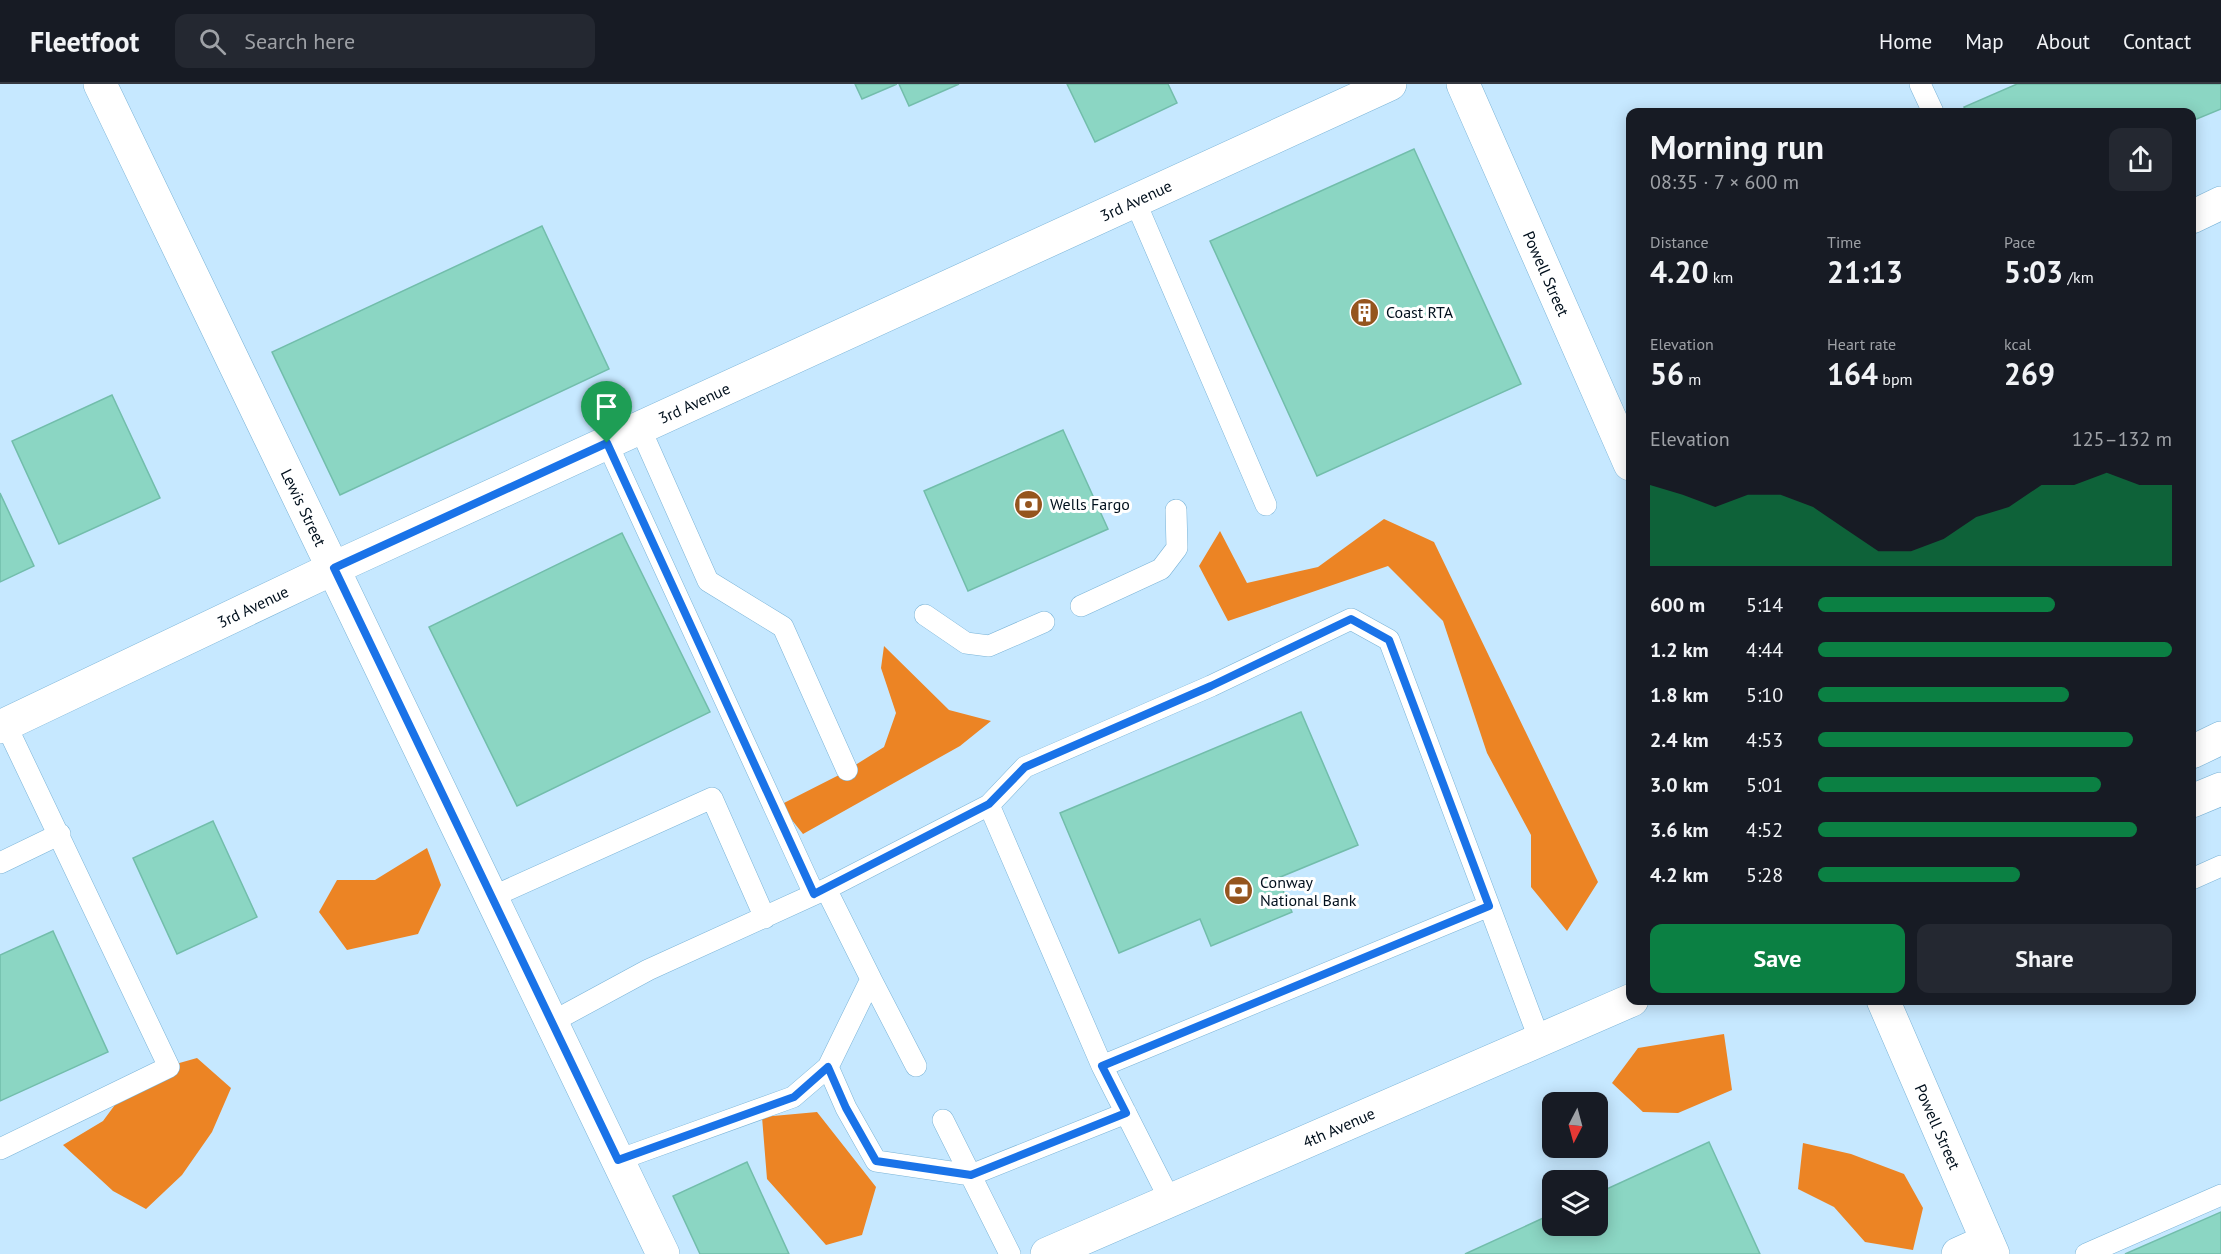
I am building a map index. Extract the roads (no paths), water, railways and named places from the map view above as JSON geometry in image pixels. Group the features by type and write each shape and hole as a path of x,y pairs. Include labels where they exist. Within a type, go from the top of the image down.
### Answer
{"main road":[{"name":"Lewis Street","path":"100,84 663,1254"},
{"name":"3rd Avenue","path":"3,726 334,568 1390,84"},
{"name":"Powell Street","path":"1462,84 1626,450"},
{"path":"2196,215 2221,203"},
{"path":"2196,750 2221,738"},
{"path":"2196,799 2221,789"},
{"name":"4th Avenue","path":"1047,1254 1626,1003"},
{"name":"Powell Street","path":"1885,1005 1990,1247"},
{"path":"1958,1254 1990,1247"}],"lane":[{"path":"1920,84 1931,108"},
{"path":"1135,201 1266,505"},
{"path":"640,428 708,581 783,627 847,770"},
{"path":"607,443 820,892 871,979 916,1066"},
{"path":"1081,606 1161,569 1177,548 1176,510"},
{"path":"925,615 966,643 989,646 1044,622"},
{"path":"552,1022 648,970 820,892 989,804 1025,767 1211,686 1351,619 1389,640 1540,1041"},
{"path":"0,1149 169,1067 60,834 3,726"},
{"path":"492,897 712,798 765,918"},
{"path":"989,804 1102,1066 1170,1200"},
{"path":"0,863 60,834"},
{"path":"2196,877 2221,866"},
{"path":"1102,1066 1489,906"},
{"path":"618,1160 794,1097 828,1067 871,979"},
{"path":"828,1067 846,1108 876,1161 971,1175 1126,1113"},
{"path":"944,1120 1010,1254"},
{"path":"2086,1254 2221,1195"}],"place":[{"name":"Coast RTA","path":"1365,312"},
{"name":"Wells Fargo","path":"1029,504"},
{"name":"Conway National Bank","path":"1239,891"}]}
